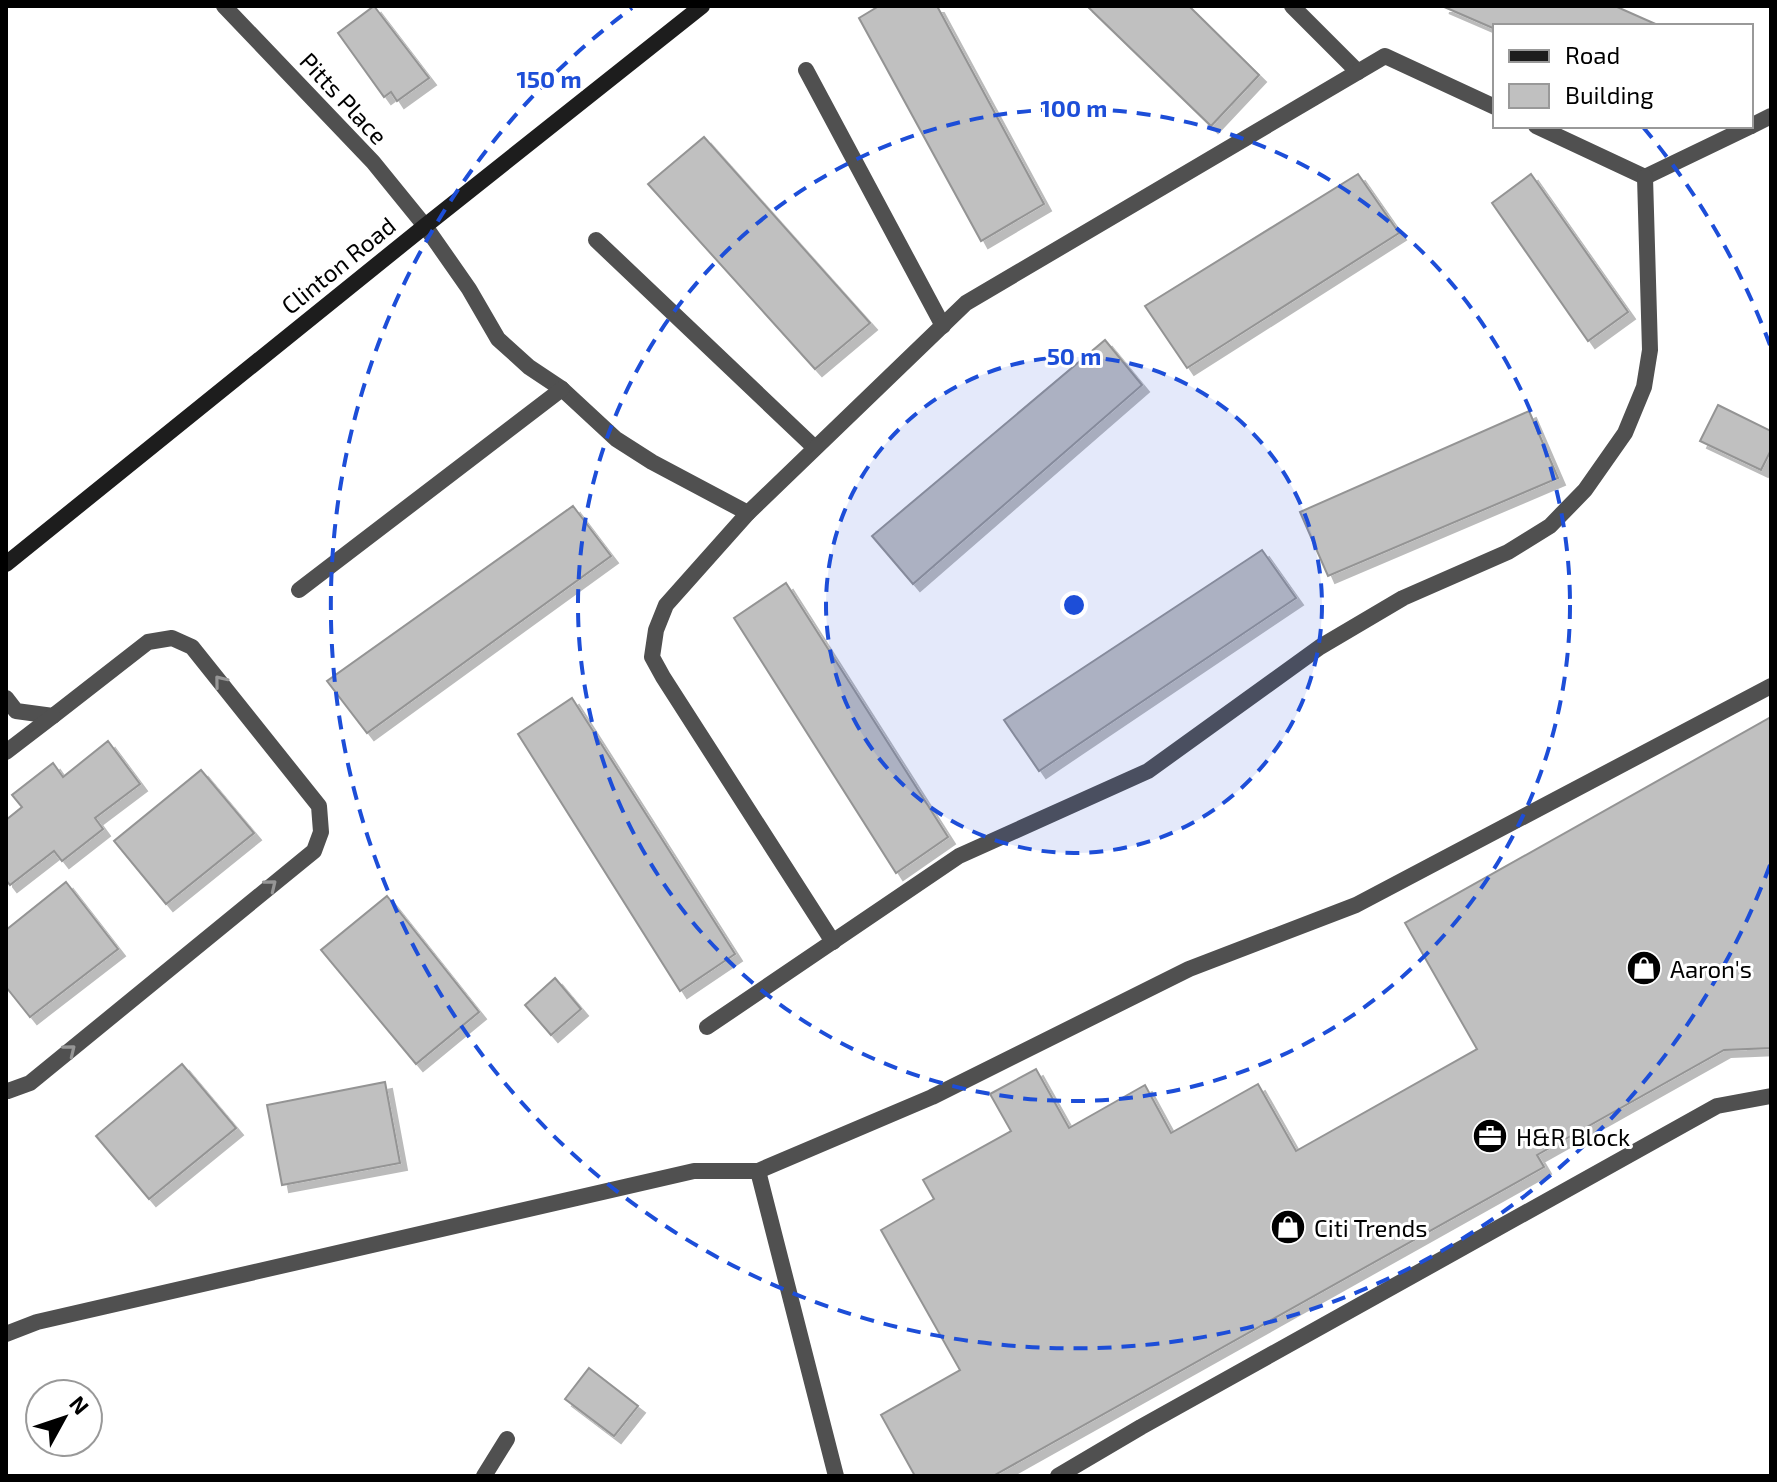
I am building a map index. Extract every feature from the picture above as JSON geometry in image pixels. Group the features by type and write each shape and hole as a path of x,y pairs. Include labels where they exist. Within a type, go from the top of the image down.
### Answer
{"street":[{"name":"Pitts Place","path":"224,6 373,162 425,226 469,289 498,339 529,367 562,389 616,439 652,462 748,513"},
{"name":"Clinton Road","path":"6,564 702,6"},
{"path":"1292,6 1358,72"},
{"path":"833,942 652,657 656,630 666,605 748,513 966,303 1385,56 1493,106"},
{"path":"806,70 943,326"},
{"path":"1753,125 1771,116"},
{"path":"1540,128 1645,177"},
{"path":"1645,177 1747,128"},
{"path":"707,1027 959,856 1148,771 1320,647 1403,598 1508,552 1550,526 1585,490 1625,433 1644,387 1650,350 1645,177"},
{"path":"596,240 815,448"},
{"path":"299,590 562,389"},
{"path":"6,752 148,642 172,638 192,647 319,806 321,832 314,851 30,1083 6,1090"},
{"path":"6,1334 52,1318 694,1171 758,1171 932,1097 1189,969 1356,905 1771,686"},
{"path":"6,698 16,711 53,716"},
{"path":"1058,1476 1717,1106 1771,1096"},
{"path":"758,1171 836,1476"},
{"path":"484,1476 507,1439"}],"building":[{"path":"374,6 429,78 397,101 391,92 384,97 338,33"},
{"path":"879,6 937,6 1044,204 981,241 859,18"},
{"path":"1087,6 1189,6 1259,75 1211,126"},
{"path":"1442,6 1615,6 1656,24 1493,24 1493,28"},
{"path":"704,137 870,323 815,369 648,184"},
{"path":"1358,174 1399,233 1187,368 1145,306"},
{"path":"1531,174 1628,312 1588,341 1492,203"},
{"path":"1105,340 1142,385 913,584 872,536"},
{"path":"1718,405 1771,431 1771,450 1761,470 1700,441"},
{"path":"1529,411 1558,478 1328,576 1300,512"},
{"path":"573,506 611,556 367,733 327,681"},
{"path":"1262,550 1296,598 1039,771 1004,720"},
{"path":"786,583 948,837 896,873 734,618"},
{"path":"572,698 735,954 680,991 518,734"},
{"path":"1771,717 1771,1048 1724,1050 1537,1155 1544,1167 993,1476 915,1476 881,1415 960,1370 881,1230 934,1199 923,1180 1011,1131 990,1094 1036,1069 1069,1128 1145,1085 1171,1133 1258,1084 1296,1151 1477,1049 1405,923"},
{"path":"108,741 140,784 95,818 103,829 62,861 54,851 10,885 6,880 6,820 22,807 12,795 53,763 63,777"},
{"path":"201,770 254,833 166,904 114,841"},
{"path":"66,882 118,949 30,1017 6,987 6,930"},
{"path":"387,896 479,1012 416,1064 321,950"},
{"path":"555,978 581,1009 551,1035 525,1005"},
{"path":"182,1064 236,1128 149,1199 96,1136"},
{"path":"385,1082 400,1163 282,1185 267,1105"},
{"path":"589,1368 638,1406 614,1436 565,1399"}],"place":[{"name":"Aaron's","path":"1644,968"},
{"name":"H&R Block","path":"1490,1136"},
{"name":"Citi Trends","path":"1288,1227"}]}
